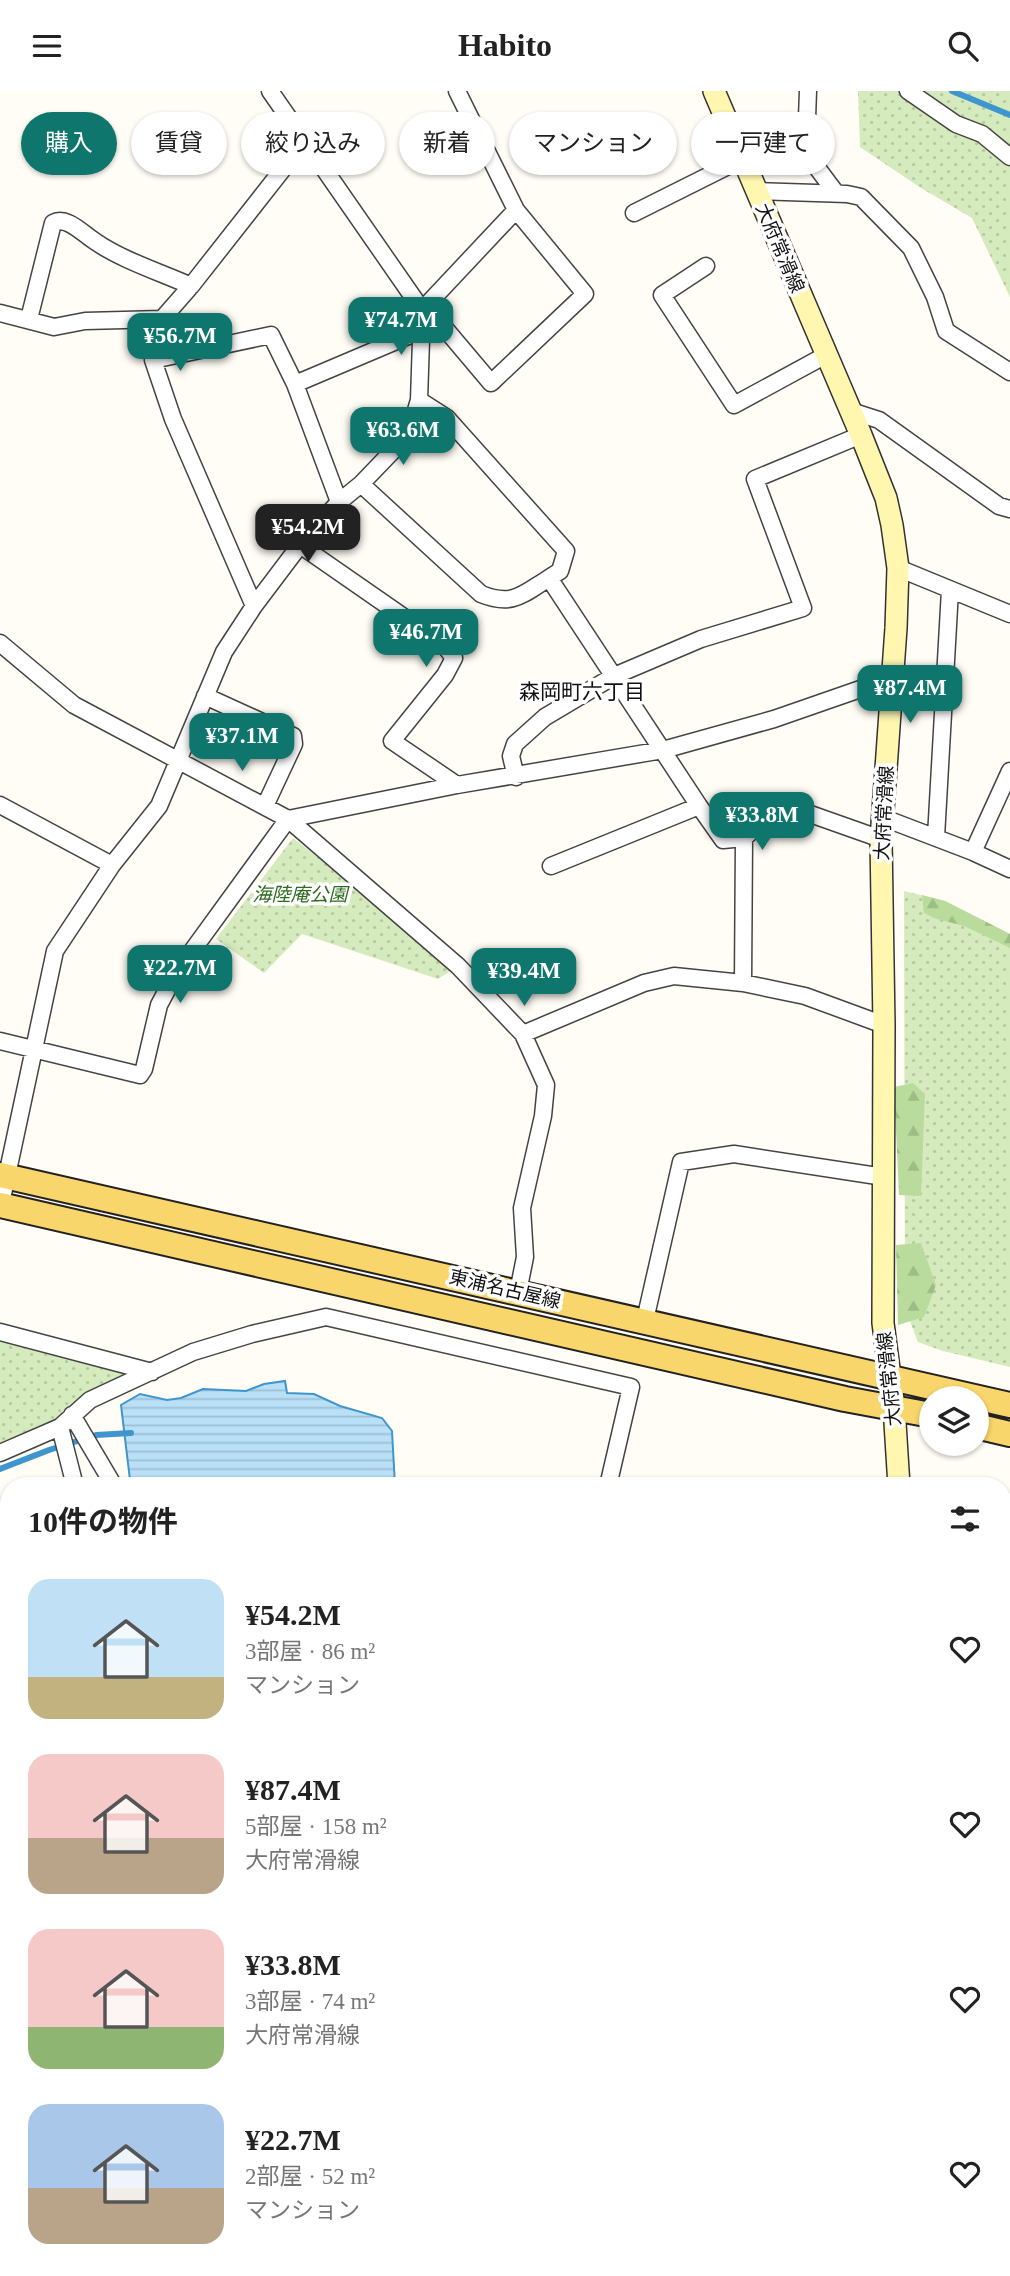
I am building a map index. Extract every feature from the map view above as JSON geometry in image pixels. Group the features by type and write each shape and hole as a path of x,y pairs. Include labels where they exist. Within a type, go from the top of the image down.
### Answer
{"main road":[{"name":"大府常滑線","path":"713,91 722,112"},
{"name":"大府常滑線","path":"750,175 886,498 898,568 882,829 883,1323 894,1407 898,1477"},
{"name":"東浦名古屋線","path":"3,1176 1010,1405"},
{"name":"東浦名古屋線","path":"0,1206 845,1399 919,1413"},
{"path":"989,1429 1010,1434"}],"street":[{"path":"270,91 285,112"},
{"path":"329,175 424,308 491,383 585,294 516,210 457,91"},
{"path":"808,91 807,118 818,169 836,193"},
{"path":"908,91 956,124 982,134 1010,157"},
{"path":"0,313 54,327 85,321 162,319 278,175"},
{"path":"634,213 710,175"},
{"path":"757,191 836,193 861,197 911,248 935,297 946,331 1010,372"},
{"path":"0,1206 3,1176 35,1049 55,951 112,865 159,806 224,652 254,607 300,545 339,502 361,484 409,434 419,400 420,331 424,308 516,210"},
{"path":"29,319 53,223 58,220 66,222 98,244 191,286"},
{"path":"706,266 662,295 734,405 826,355"},
{"path":"295,384 420,331"},
{"path":"254,607 173,419 153,360 271,335 295,384 339,502"},
{"path":"361,484 481,594 496,600 513,600 559,571 566,551 447,418 419,400"},
{"path":"851,411 879,420 999,506 1010,509"},
{"path":"516,777 510,756 515,744 545,717 614,676 701,639 803,608 755,479 861,435"},
{"path":"300,545 444,645 454,658 445,675 392,741 457,785"},
{"path":"898,568 1010,614"},
{"path":"550,577 723,839 744,838 782,804 882,829 936,837 1010,869"},
{"path":"936,837 950,590"},
{"path":"0,643 74,705 288,819 458,966 523,1034 545,1085 543,1116 522,1208 525,1257 518,1292"},
{"path":"0,1041 140,1075 145,1069 159,1005 176,973 288,819 457,785 663,750 775,719 892,678"},
{"path":"205,696 293,736 294,744 265,806"},
{"path":"973,852 1010,771"},
{"path":"0,805 112,865"},
{"path":"551,866 699,806"},
{"path":"743,983 744,838"},
{"path":"523,1034 644,983 674,976 743,983 805,996 884,1025"},
{"path":"645,1320 681,1162 734,1154 884,1177"},
{"path":"0,1453 66,1421 90,1400 193,1352 252,1334 326,1317 631,1387 610,1477"},
{"path":"0,1332 152,1371"},
{"path":"66,1421 74,1477"},
{"path":"66,1421 107,1477"}],"green space":[{"path":"858,91 1010,91 1010,297 972,218 860,147"},
{"name":"海陸庵公園","path":"293,838 458,966 438,979 302,934 264,973 216,939"},
{"path":"904,891 945,901 1010,934 1010,1367 943,1351 918,1342 905,1308"},
{"path":"922,895 945,901 1010,934 1010,948 964,926 924,913"},
{"path":"913,1083 925,1094 921,1196 899,1195 894,1087"},
{"path":"921,1243 936,1285 924,1317 898,1325 896,1245"},
{"path":"0,1332 152,1372 0,1453"}],"water":[{"path":"285,1381 287,1393 314,1394 340,1406 382,1418 392,1431 395,1477 130,1477 121,1405 140,1394 167,1400 181,1398 203,1389 246,1391 264,1384"}],"waterway":[{"path":"952,91 1010,115"},
{"path":"0,1469 96,1435 131,1433"}],"district":[{"name":"森岡町六丁目","path":"582,692"}]}
